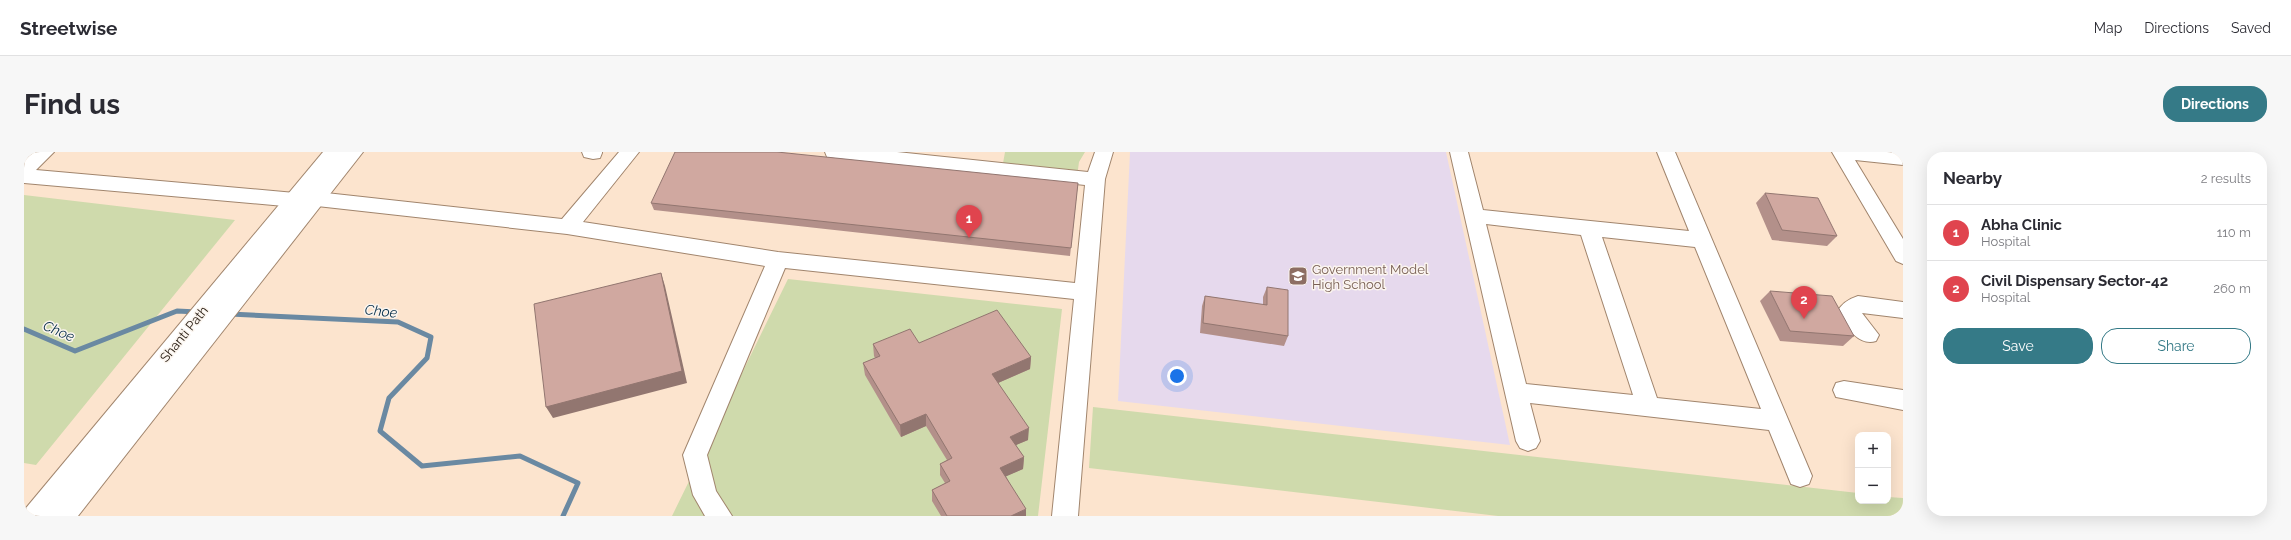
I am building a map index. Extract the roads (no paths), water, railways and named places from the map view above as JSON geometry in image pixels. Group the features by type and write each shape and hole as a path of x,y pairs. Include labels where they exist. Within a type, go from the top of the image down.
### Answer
{"street":[{"path":"24,170 45,152"},
{"name":"Shanti Path","path":"35,516 231,275 334,152"},
{"path":"318,199 354,152"},
{"path":"566,227 630,152"},
{"path":"834,152 1004,161 1095,179"},
{"path":"1065,516 1095,179 1104,152"},
{"path":"1459,152 1528,441"},
{"path":"1666,152 1800,476"},
{"path":"1842,152 1903,158"},
{"path":"1842,152 1903,256"},
{"path":"24,176 295,200"},
{"path":"318,199 419,212 566,227 778,260 1085,292"},
{"name":"Shanti Path","path":"63,516 318,199"},
{"path":"1475,216 1702,240"},
{"path":"1589,228 1648,406"},
{"path":"719,516 704,495 695,455 778,260"},
{"path":"1868,335 1848,312 1858,304 1903,310"},
{"path":"1844,390 1903,400"},
{"path":"1517,392 1777,421"}],"waterway":[{"name":"Choe","path":"24,329 75,351 177,311 197,312"},
{"name":"Choe","path":"230,314 398,322 431,337 427,358 389,398 380,431 422,466 520,456 578,483 563,516"}],"place":[{"name":"Abha Clinic","path":"969,238"},
{"name":"Government Model High School","path":"1298,276"},
{"name":"Civil Dispensary Sector-42","path":"1804,319"}]}
